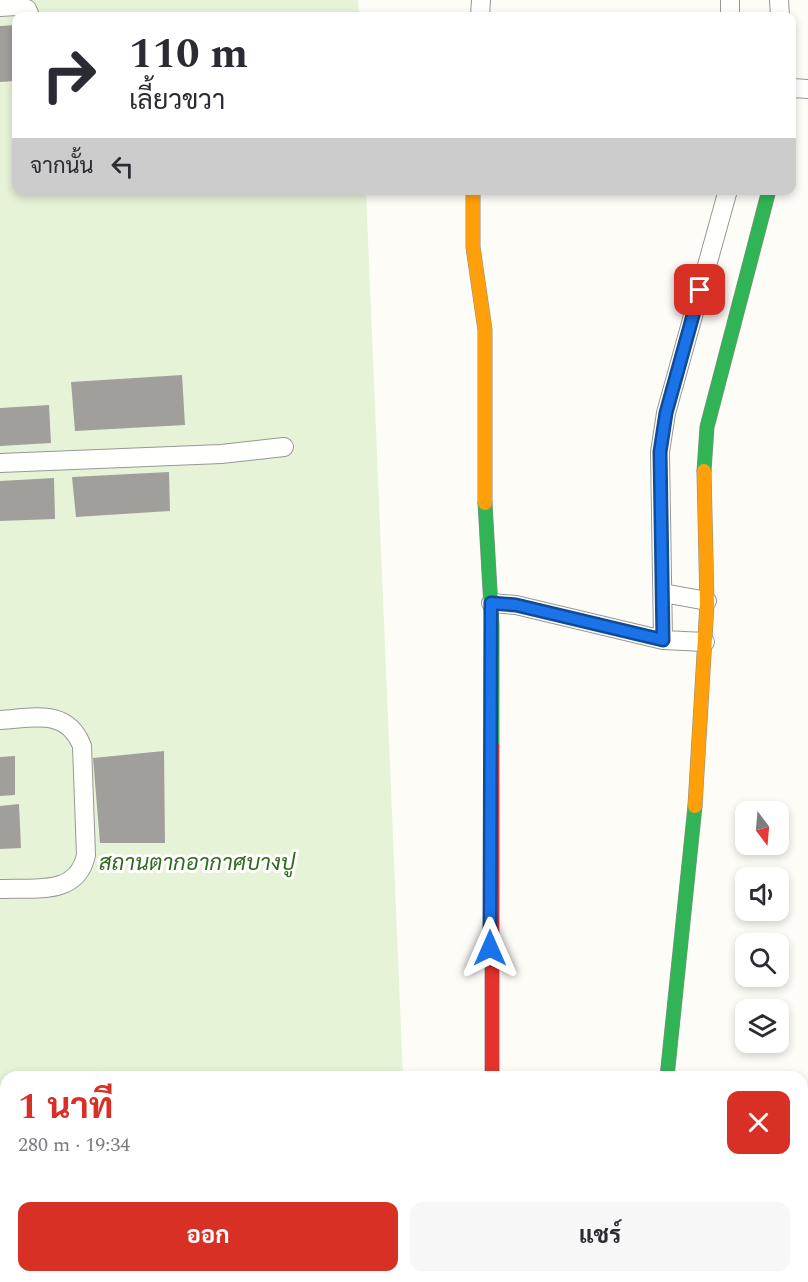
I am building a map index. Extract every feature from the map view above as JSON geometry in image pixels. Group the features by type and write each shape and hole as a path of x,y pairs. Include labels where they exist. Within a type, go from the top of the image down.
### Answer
{"main road":[{"path":"473,195 473,247 485,330 485,510 491,603 492,1071"},
{"path":"668,1071 695,819 705,642 702,599 703,464 707,427 768,195"}],"street":[{"path":"0,7 16,6 27,9 28,12"},
{"path":"663,640 668,595 660,573 660,452 666,413 727,195"},
{"path":"0,463 221,454 284,447"},
{"path":"668,595 702,599"},
{"path":"491,603 516,605 663,640 705,642"},
{"path":"0,720 48,718 67,723 76,733 82,746 86,855 83,870 67,883 0,889"}],"green space":[{"name":"สถานตากอากาศบางปู","path":"0,0 358,0 359,12 12,12 12,195 366,195 403,1071 0,1071"}],"building":[{"path":"12,25 12,81 0,82 0,26"},
{"path":"182,375 185,425 75,431 71,382"},
{"path":"49,405 51,443 0,446 0,408"},
{"path":"169,472 170,511 76,517 72,477"},
{"path":"54,478 55,519 0,521 0,481"},
{"path":"164,751 165,843 100,843 93,758"},
{"path":"15,756 15,795 0,796 0,757"},
{"path":"19,804 21,848 0,849 0,806"}],"traffic: fast":[{"path":"704,471 707,427 768,195"},
{"path":"485,503 492,625 492,746"},
{"path":"668,1071 695,806"}],"traffic: slow":[{"path":"473,195 473,247 485,330 485,503"},
{"path":"695,806 707,604 704,471"}],"traffic: jam":[{"path":"492,746 492,1071"}],"route":[{"path":"490,948 491,603 516,605 663,640 663,593 660,573 660,452 666,413 700,290"}]}
